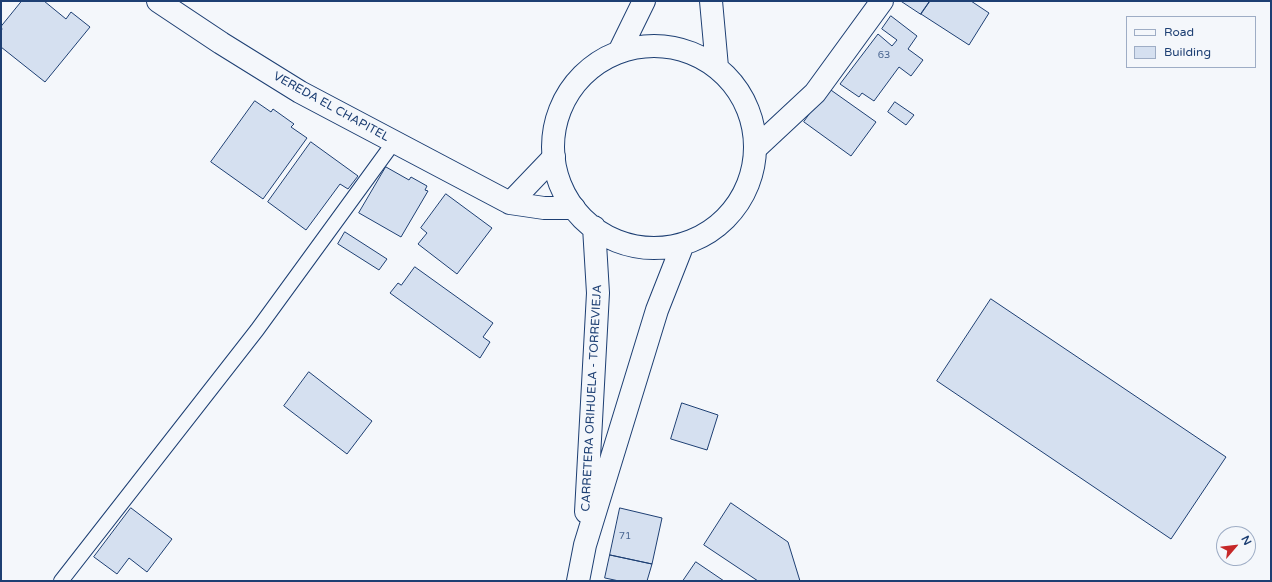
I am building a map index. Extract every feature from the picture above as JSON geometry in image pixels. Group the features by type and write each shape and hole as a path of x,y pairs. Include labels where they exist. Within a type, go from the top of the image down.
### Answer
{"main road":[{"name":"VEREDA EL CHAPITEL","path":"158,1 221,43 300,92 510,202 544,208 574,208"},
{"path":"619,52 644,1"},
{"path":"711,1 717,67"},
{"path":"756,148 815,93 882,1"},
{"path":"644,46 670,47 695,54 717,67 738,90 751,118 756,148 750,180 735,209 711,231 683,244 652,248 621,242 594,228 574,208 560,184 554,157 556,123 568,93 590,68 619,52 644,46"},
{"path":"510,202 554,157"},
{"name":"CARRETERA ORIHUELA - TORREVIEJA","path":"578,581 584,545 598,293 594,228"},
{"name":"CARRETERA ORIHUELA - TORREVIEJA","path":"584,545 657,310 683,244"}],"lane":[{"path":"61,581 257,330 394,142"}],"building":[{"path":"22,1 44,1 66,19 71,12 90,27 45,82 1,47 1,27"},
{"path":"901,1 930,1 921,14"},
{"path":"930,1 971,1 989,13 969,45 921,14"},
{"path":"891,16 917,36 908,49 923,60 911,76 899,67 874,101 862,93 859,97 840,84 878,34 892,46 897,40 882,29"},
{"path":"828,88 876,122 851,156 804,122"},
{"path":"255,101 271,112 273,109 294,124 291,127 307,138 263,199 211,162"},
{"path":"895,102 914,115 906,125 888,112"},
{"path":"311,142 358,176 348,189 340,184 306,230 268,202"},
{"path":"386,167 409,180 411,177 427,186 425,190 428,191 401,237 359,213"},
{"path":"446,194 492,228 457,274 418,244 427,233 421,228"},
{"path":"345,232 387,259 379,270 338,244"},
{"path":"415,267 493,323 483,337 490,342 480,358 390,293 398,283 401,285"},
{"path":"991,299 1226,457 1171,539 937,381"},
{"path":"309,372 372,421 347,454 284,406"},
{"path":"682,403 718,415 707,450 671,439"},
{"path":"731,503 788,542 800,581 758,581 704,545"},
{"path":"131,508 172,539 147,572 129,558 117,574 94,557"},
{"path":"620,508 662,518 652,564 610,555"},
{"path":"610,555 652,564 647,581 619,581 605,578"},
{"path":"696,562 724,581 683,581"}]}
